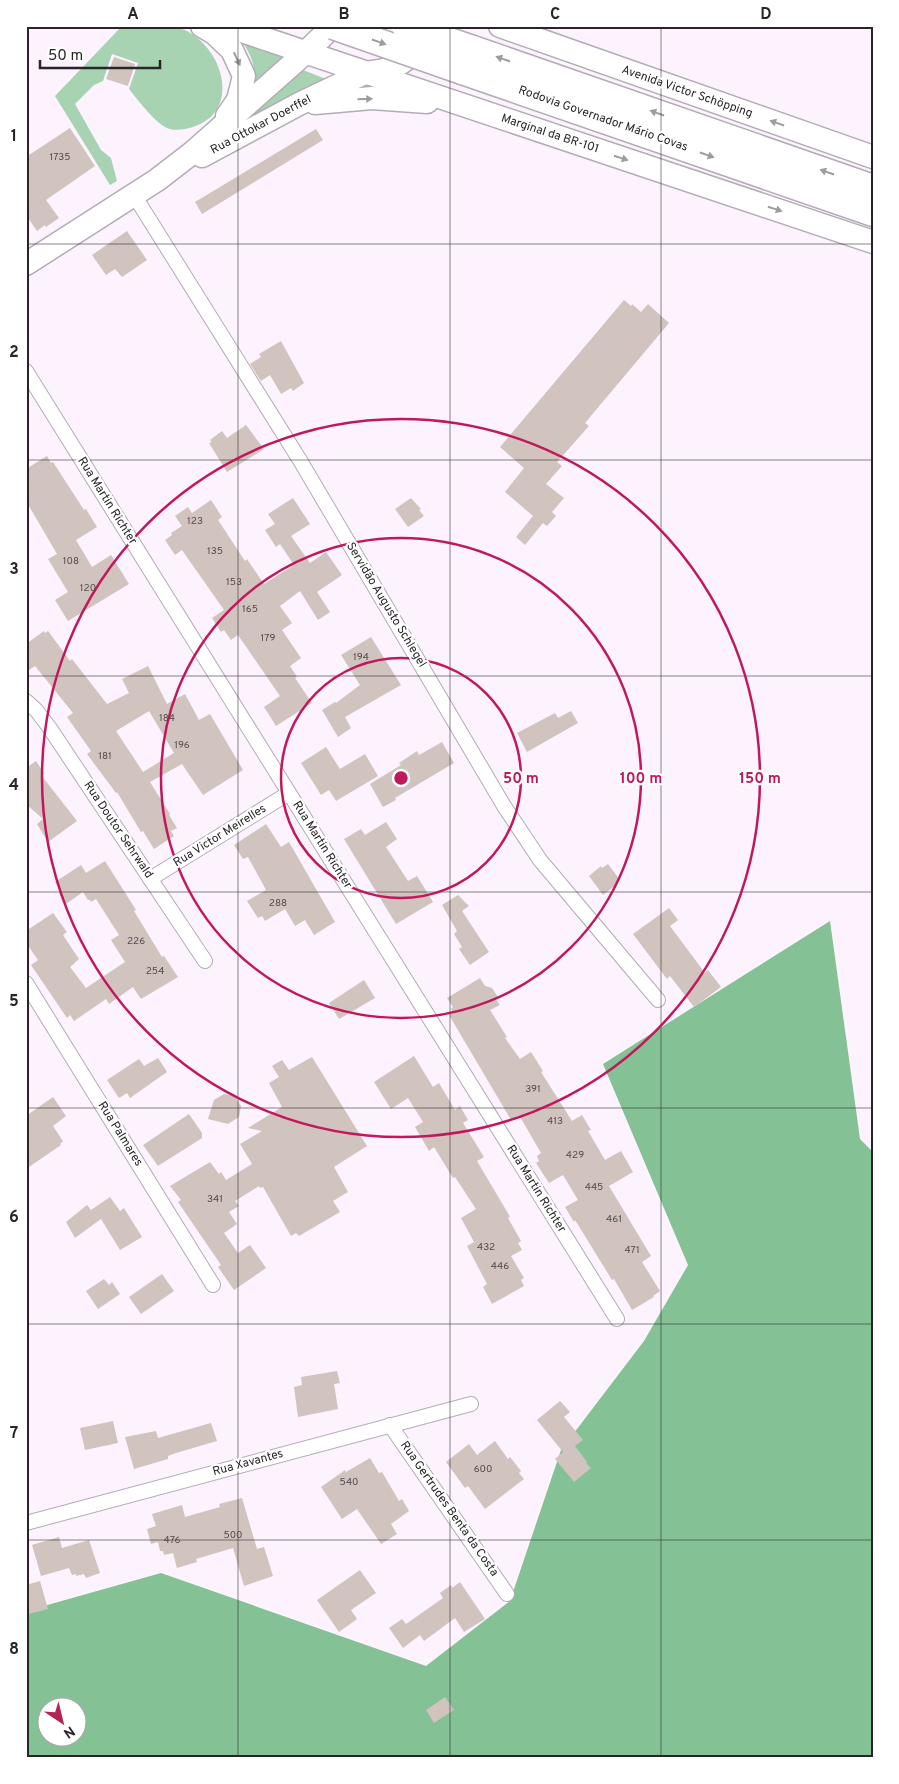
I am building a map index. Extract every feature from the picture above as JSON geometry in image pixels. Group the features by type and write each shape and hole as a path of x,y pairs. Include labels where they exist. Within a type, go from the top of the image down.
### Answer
{"highway":[{"name":"Rodovia Governador Mário Covas","path":"333,26 468,60 873,188"},
{"name":"Rodovia Governador Mário Covas","path":"406,26 468,60 873,213"}],"main road":[{"path":"202,26 214,33 232,50 244,76 238,100 218,130"},
{"name":"Marginal da BR-101","path":"227,26 873,242"},
{"name":"Rua Ottokar Doerffel","path":"26,264 157,180 192,154 333,26"},
{"path":"338,26 336,38 341,56 350,65 365,73"},
{"name":"Rua Ottokar Doerffel","path":"157,180 299,104 365,73 384,70 401,63 428,42 434,26"},
{"name":"Avenida Victor Schöpping","path":"500,26 873,157"},
{"path":"547,26 576,46 624,70"},
{"path":"299,104 372,98 459,104"}],"street":[{"name":"Servidão Augusto Schlegel","path":"134,195 301,462 504,806 540,860 658,1000"},
{"name":"Rua Martin Richter","path":"26,371 617,1319"},
{"name":"Rua Doutor Sehrwald","path":"26,701 50,727 205,961"},
{"name":"Rua Victor Meirelles","path":"150,879 289,793"},
{"name":"Rua Palmares","path":"26,983 213,1285"},
{"name":"Rua Xavantes","path":"26,1523 471,1404"},
{"name":"Rua Gertrudes Benta da Costa","path":"390,1425 507,1594"}],"green space":[{"path":"122,26 171,26 192,34 205,45 215,59 221,75 223,91 219,106 209,118 190,128 170,129 159,123 129,89 138,63 112,54 103,81 94,85 75,104 101,150 111,158 117,181 110,185 55,96"},
{"path":"242,41 289,58 253,94 255,79 253,66"},
{"path":"298,68 336,83 271,107 248,118"},
{"path":"830,921 860,1139 873,1152 873,1758 26,1758 26,1611 161,1573 426,1666 510,1601 561,1450 644,1341 688,1265 603,1064"}],"building":[{"path":"114,57 135,64 128,86 106,79"},
{"path":"70,128 95,166 46,200 59,218 37,231 26,215 26,157"},
{"path":"316,129 323,140 202,214 195,202"},
{"path":"127,231 147,260 122,277 115,269 106,275 92,255"},
{"path":"624,300 641,312 648,304 669,323 585,423 589,426 557,462 562,466 546,484 564,498 552,512 556,516 547,526 543,523 525,545 516,537 533,516 505,492 524,468 500,447"},
{"path":"281,341 304,383 293,391 291,388 281,394 270,375 261,381 250,364 261,357 259,354"},
{"path":"246,425 264,449 227,472 209,443 212,442 210,440 222,431 227,438"},
{"path":"47,456 97,527 76,540 92,567 111,555 129,584 68,621 55,600 68,592 48,559 57,554 26,501 26,469"},
{"path":"293,498 310,524 291,536 310,563 326,552 342,575 317,592 330,612 318,620 300,591 280,606 292,623 282,630 301,658 290,666 297,677 295,678 312,703 276,726 264,707 280,696 238,635 231,640 224,630 221,632 212,618 224,610 182,550 175,555 165,540 172,535 171,533 182,526 175,516 188,507 192,513 211,500 222,517 218,520 245,561 247,559 264,584 294,565 280,544 276,547 265,530 275,524 268,514"},
{"path":"411,498 421,509 419,510 424,516 408,527 395,509"},
{"path":"44,631 45,633 48,631 70,661 72,659 107,704 129,693 122,679 148,666 167,704 185,694 199,720 210,714 243,770 203,795 182,764 150,782 177,828 171,831 174,836 154,849 143,831 141,832 117,792 87,754 91,751 67,717 73,713 35,666 26,672 26,644","holes":["149,711 174,753 143,772 116,731"]},
{"path":"371,637 401,685 345,717 351,728 338,737 322,710 336,703 360,685 341,655"},
{"path":"571,711 578,723 527,752 517,733 555,713 558,718"},
{"path":"442,742 454,763 383,807 370,784 401,765 399,763 417,751 419,755"},
{"path":"326,747 340,769 365,754 378,776 336,801 329,790 321,795 301,763"},
{"path":"36,761 44,773 41,775 77,821 48,842 37,824 43,819 26,804 26,768"},
{"path":"386,822 397,839 386,847 408,881 417,876 433,902 396,924 344,839 361,829 365,835"},
{"path":"266,824 281,847 289,842 335,922 314,935 305,920 295,926 285,909 265,921 262,916 258,918 247,901 266,890 248,857 243,859 234,845"},
{"path":"105,861 136,910 134,911 162,957 164,956 178,977 141,999 133,987 109,1004 106,999 74,1021 70,1015 67,1018 31,965 38,960 26,943 26,931 53,913 67,932 63,935 79,959 70,967 86,988 125,962 111,940 119,935 96,899 91,902 83,892 66,904 55,882 81,865 86,873"},
{"path":"608,864 620,880 603,895 589,876 601,866 602,868"},
{"path":"458,895 469,906 462,911 489,952 470,965 459,949 462,947 454,934 457,931 442,905"},
{"path":"669,908 678,920 670,926 705,973 708,970 721,987 694,1007 670,976 667,979 633,934"},
{"path":"480,978 485,986 492,988 498,997 495,998 500,1005 490,1010 507,1037 505,1038 520,1059 531,1052 543,1071 541,1072 572,1121 582,1115 591,1130 588,1131 605,1160 621,1151 633,1172 609,1186 651,1256 642,1262 660,1291 654,1297 632,1310 614,1279 612,1280 565,1207 578,1200 563,1175 549,1183 536,1163 539,1161 537,1156 541,1153 519,1115 511,1120 449,1015 453,1012 451,1009 453,1007 447,998"},
{"path":"364,980 375,998 339,1019 329,1003"},
{"path":"414,1056 433,1087 439,1083 455,1110 460,1106 468,1120 463,1123 484,1157 477,1161 509,1215 510,1217 508,1218 521,1241 518,1243 522,1250 511,1256 524,1278 521,1280 524,1286 492,1304 483,1287 487,1284 467,1246 474,1242 461,1218 476,1209 455,1177 453,1178 434,1147 429,1151 415,1127 423,1122 408,1098 391,1109 374,1082"},
{"path":"312,1057 367,1146 334,1167 348,1192 333,1201 340,1212 299,1236 296,1233 291,1236 263,1187 260,1188 259,1186 235,1201 239,1206 229,1212 237,1224 224,1233 238,1253 250,1245 266,1268 234,1290 218,1267 221,1265 178,1202 181,1200 170,1186 210,1162 219,1174 221,1172 226,1180 252,1164 240,1144 262,1131 248,1128 282,1107 269,1083 279,1077 272,1066 282,1060 289,1070"},
{"path":"158,1058 167,1072 130,1098 127,1093 119,1098 107,1080 139,1059 144,1066"},
{"path":"224,1094 235,1096 241,1106 239,1117 228,1124 208,1119 214,1100"},
{"path":"53,1097 66,1116 53,1126 63,1141 61,1145 26,1169 26,1116"},
{"path":"189,1114 202,1133 202,1138 158,1166 143,1145"},
{"path":"110,1197 120,1211 124,1208 142,1237 120,1250 101,1219 75,1238 66,1222 87,1205 91,1210"},
{"path":"162,1274 174,1291 141,1314 129,1297"},
{"path":"104,1279 109,1285 112,1282 120,1294 98,1309 86,1291"},
{"path":"337,1371 340,1383 334,1384 338,1409 298,1417 294,1387 302,1385 301,1377"},
{"path":"560,1401 570,1412 564,1417 583,1440 575,1446 591,1468 574,1482 555,1459 563,1452 537,1420"},
{"path":"113,1421 118,1443 85,1450 80,1428"},
{"path":"211,1423 217,1441 176,1453 168,1456 168,1459 134,1469 125,1437 156,1431 158,1438"},
{"path":"495,1441 508,1459 510,1457 521,1471 519,1473 524,1479 485,1509 468,1486 465,1488 446,1462 469,1444 477,1455"},
{"path":"370,1458 379,1473 382,1472 399,1501 402,1499 409,1511 391,1524 397,1534 381,1544 357,1509 342,1519 321,1487 345,1470 346,1472"},
{"path":"242,1498 257,1549 264,1547 273,1576 244,1586 233,1548 196,1559 197,1562 177,1568 173,1553 164,1555 163,1551 160,1551 158,1542 151,1544 147,1529 156,1526 152,1514 182,1505 185,1517 220,1507 219,1504"},
{"path":"59,1537 62,1548 89,1540 100,1573 86,1578 84,1574 72,1575 69,1568 41,1576 32,1545"},
{"path":"360,1570 376,1593 351,1610 357,1619 339,1632 317,1600"},
{"path":"40,1581 48,1609 29,1614 26,1605 26,1585"},
{"path":"460,1582 485,1619 464,1632 455,1618 424,1641 420,1635 403,1648 389,1628 402,1619 406,1624 443,1598 440,1593 451,1585 452,1588"},
{"path":"445,1697 454,1710 434,1723 426,1710"}]}
